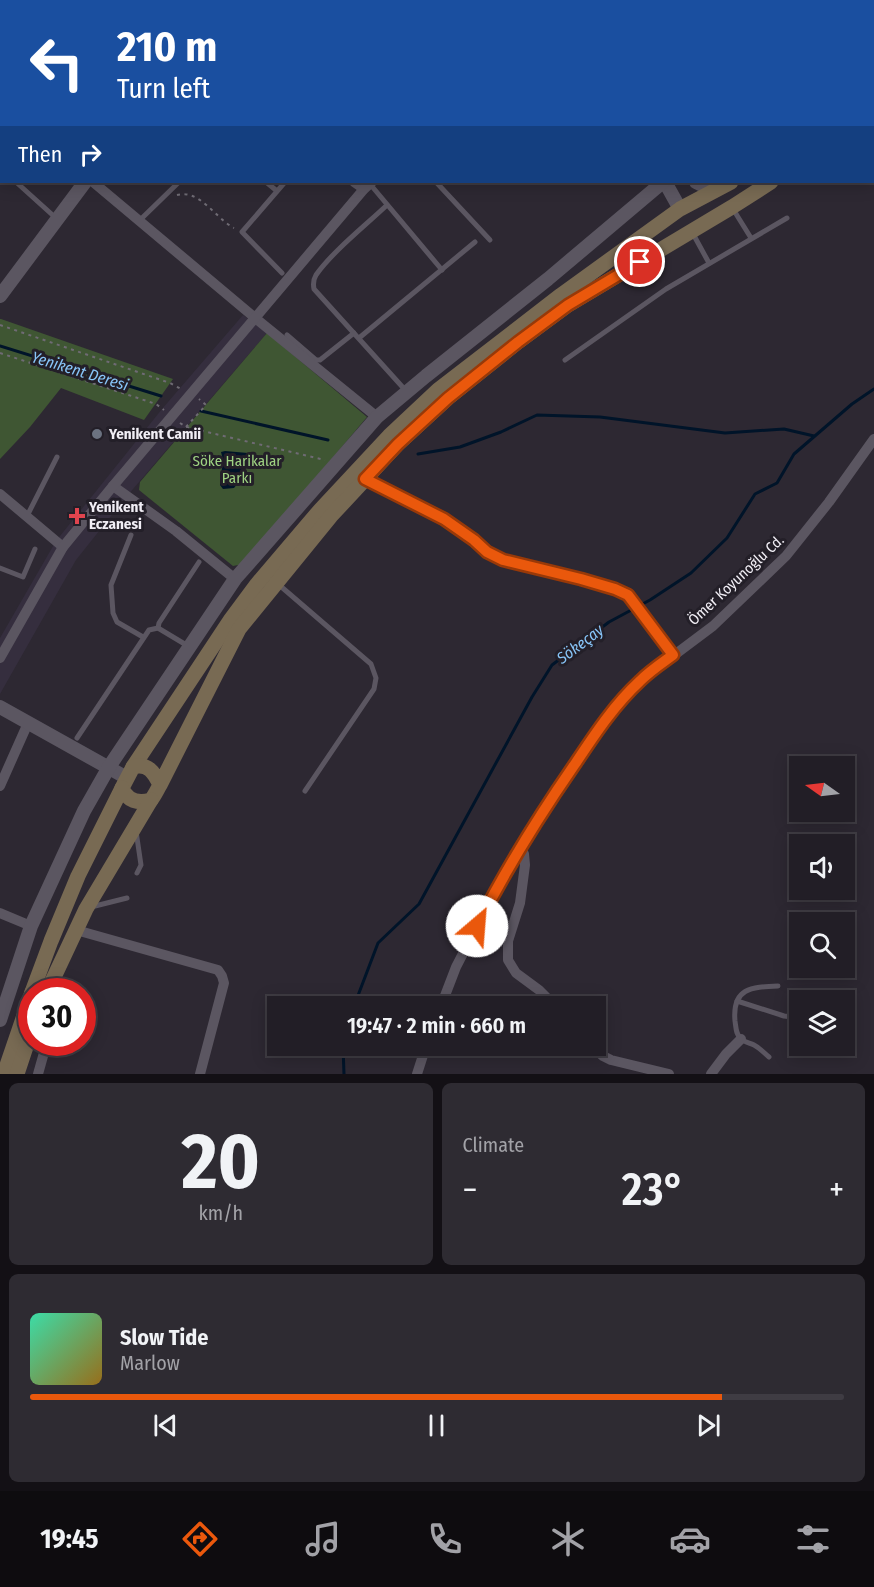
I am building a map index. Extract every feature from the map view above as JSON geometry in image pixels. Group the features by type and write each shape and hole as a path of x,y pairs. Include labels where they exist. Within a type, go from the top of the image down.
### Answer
{"main road":[{"path":"53,978 86,909 160,785 239,629 331,516 398,444 448,398 518,342 568,305 769,183"},
{"path":"38,978 78,876 127,777 231,619 257,584 320,510 389,436 438,390 513,331 680,209 726,184 732,207"},
{"path":"680,209 692,231"},
{"path":"127,777 144,766 150,768 160,785"},
{"path":"127,777 128,798 133,801 152,800"},
{"path":"4,1074 18,1033"},
{"path":"17,1074 23,1056"}],"street":[{"path":"1,293 84,183"},
{"path":"94,183 377,417"},
{"path":"0,1020 31,926 84,811 109,767 235,579 377,417 663,183"},
{"path":"665,183 680,209"},
{"path":"0,658 63,547 254,317 369,185"},
{"name":"Ömer Koyunoğlu Cd.","path":"445,996 456,967 498,884 549,801 609,714 640,681 712,626 786,555 829,502 874,439"},
{"path":"113,486 176,531 235,579"},
{"path":"0,494 63,547"},
{"path":"0,707 127,777"},
{"path":"1,782 28,723"},
{"path":"520,847 525,865 520,903 508,941 508,960 516,973 545,996"},
{"path":"0,913 31,926"},
{"path":"75,930 218,970 224,983 200,1074"},
{"path":"711,1074 741,1039"},
{"path":"38,1074 43,1056"},
{"path":"417,1074 423,1056"},
{"path":"603,1056 669,1074"}],"lane":[{"path":"17,183 57,219"},
{"path":"140,221 178,183"},
{"path":"268,183 277,191"},
{"path":"282,273 242,232 284,183"},
{"path":"437,183 490,240"},
{"path":"369,185 442,270"},
{"path":"387,205 335,254 314,279 314,289 407,392"},
{"path":"732,207 752,238"},
{"path":"565,360 666,289 787,218"},
{"path":"692,231 709,263"},
{"path":"287,335 316,360 320,360 356,336 475,242"},
{"path":"27,516 57,457"},
{"path":"365,479 444,519 487,552 503,560 595,583 628,595 673,655"},
{"path":"131,535 111,585 113,613 117,622 143,638"},
{"path":"0,568 22,577 35,549"},
{"path":"158,628 199,562"},
{"path":"276,583 371,664 376,678 374,689 305,791"},
{"path":"77,738 148,630 158,628 189,647"},
{"path":"136,828 141,865 137,873"},
{"path":"86,909 127,898"},
{"path":"769,1057 757,1047 741,1039 736,1033 735,1009 743,993 755,987 778,986"},
{"path":"737,1001 789,1017"}],"path":[{"path":"176,195 186,193 195,196 225,223 242,232"},
{"path":"0,325 170,383 191,393 206,405 186,428"}],"shaded area":[{"path":"243,315 267,333 127,496 76,560 0,694 0,638 56,541 162,409"}],"green space":[{"path":"0,319 173,379 144,420 61,388 30,427 0,459"},
{"name":"Söke Harikalar Parkı","path":"267,333 367,417 243,564 233,566 139,490 140,482"}],"water":[{"path":"221,452 248,453 249,463 234,488 223,489 220,485 223,460"}],"waterway":[{"name":"Yenikent Deresi","path":"0,346 161,396"},
{"name":"Sökeçay","path":"358,996 378,943 419,904 532,697 552,665 609,622 650,600 691,573 727,538 755,494 777,483 794,454 852,404 874,389"},
{"path":"201,411 328,440"},
{"path":"418,454 460,447 501,432 537,415 600,417 725,433 784,429 814,436"},
{"name":"Sökeçay","path":"343,1056 344,1074"}],"place":[{"name":"Yenikent Camii","path":"97,434"},
{"name":"Yenikent Eczanesi","path":"77,516"}],"route":[{"path":"477,926 498,884 529,832 609,714 640,681 673,655 628,595 564,574 503,560 487,552 444,519 365,479 398,444 448,398 518,342 568,305 640,262"}]}
